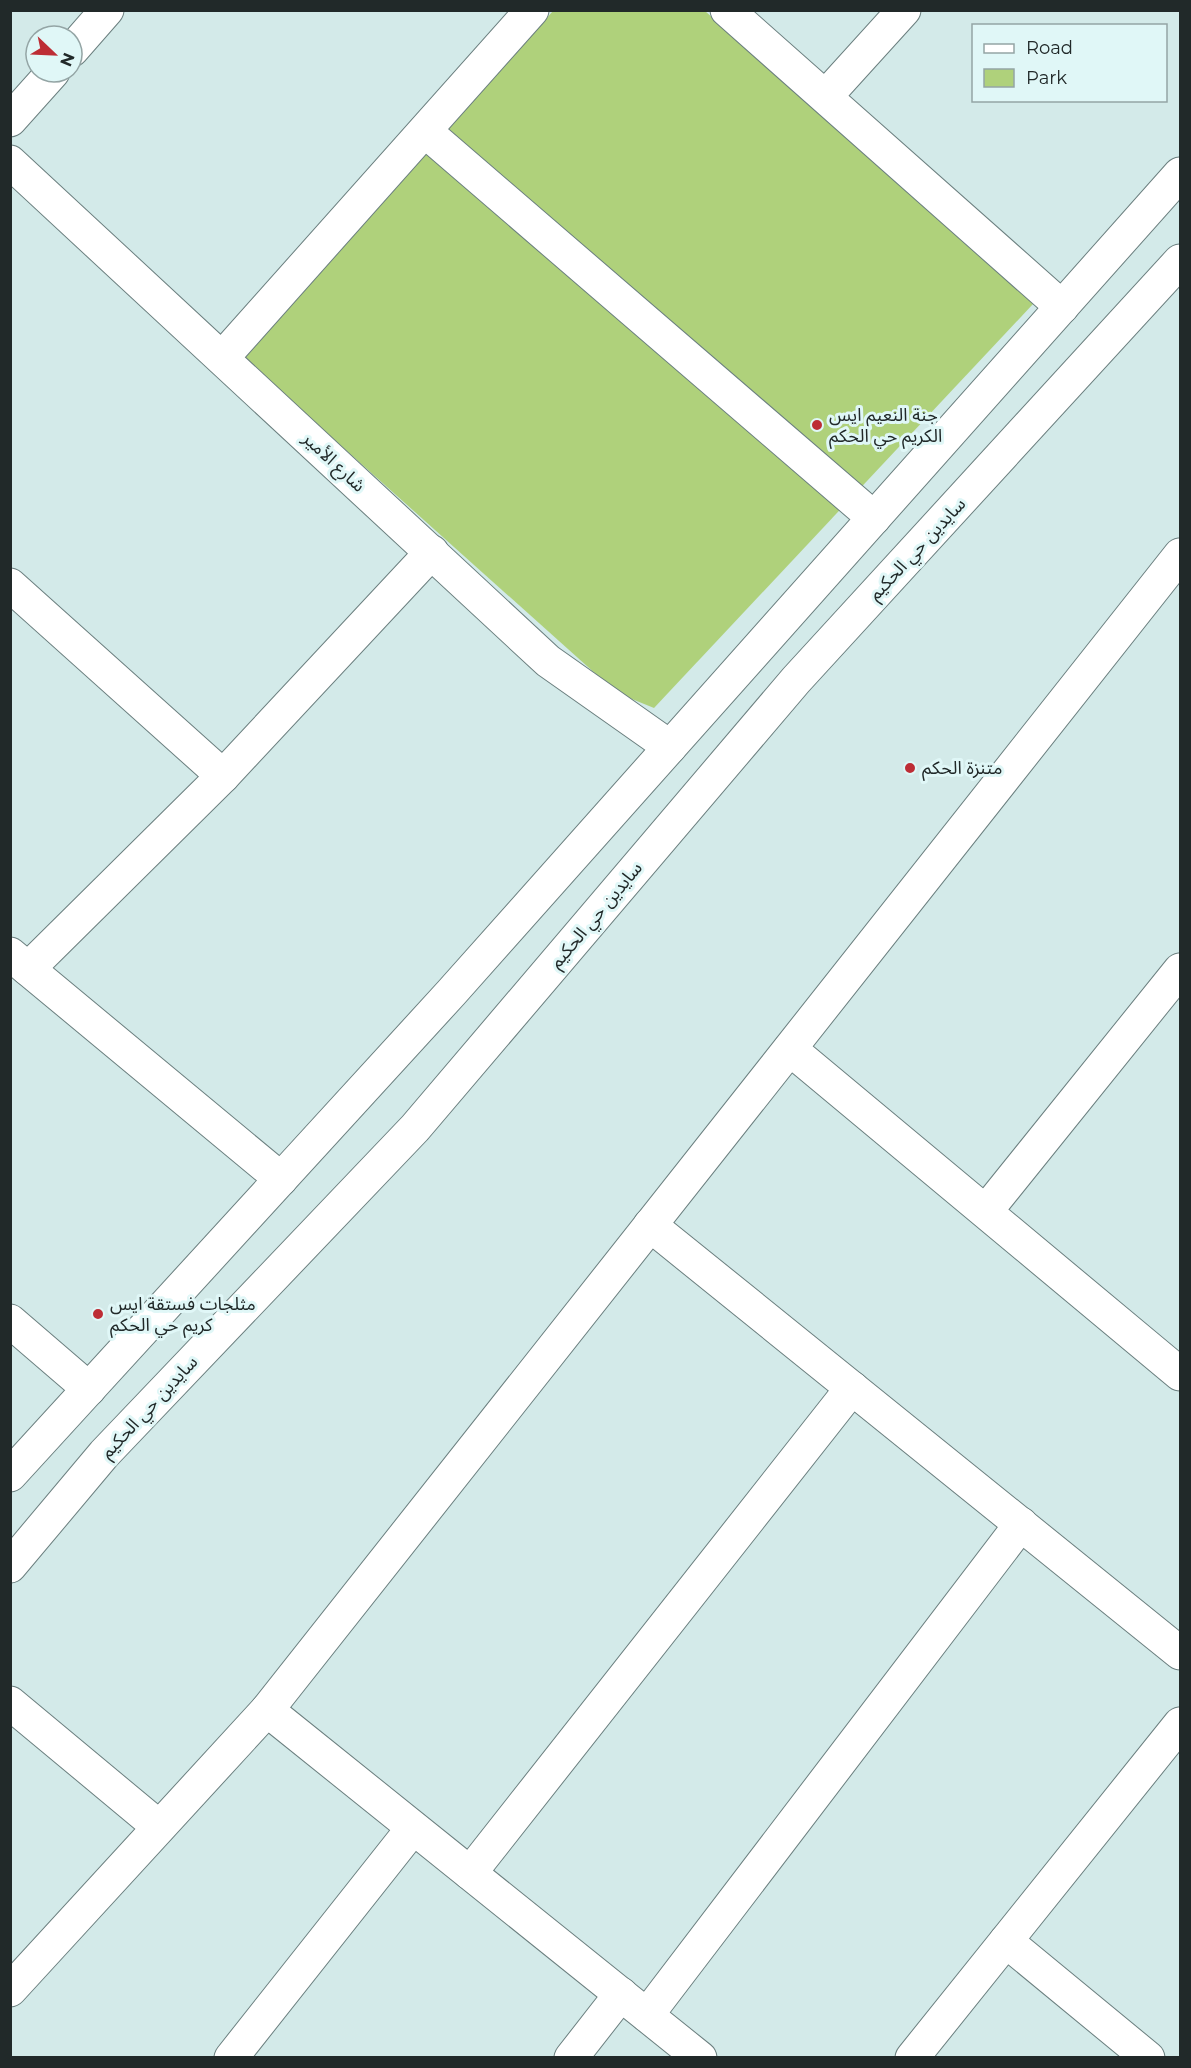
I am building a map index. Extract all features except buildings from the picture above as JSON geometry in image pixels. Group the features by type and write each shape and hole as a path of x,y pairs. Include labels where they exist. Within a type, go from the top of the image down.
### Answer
{"street":[{"path":"84,36 107,10"},
{"path":"222,358 532,10"},
{"path":"727,10 1062,307"},
{"path":"826,96 903,10"},
{"path":"10,120 42,84"},
{"path":"425,131 874,518"},
{"name":"شارع الأمير","path":"10,162 548,661 670,747"},
{"path":"10,1475 281,1179 670,747 1180,174"},
{"name":"سايدين حي الحكيم","path":"10,1566 104,1454 415,1128 796,681 1180,261"},
{"path":"281,1179 19,962 223,776 432,552"},
{"path":"10,1990 267,1710 790,1048 1179,561"},
{"path":"15,599 223,776"},
{"path":"986,1211 1180,970"},
{"path":"790,1048 986,1211 1175,1359"},
{"path":"650,1225 1180,1653"},
{"path":"10,1321 89,1389"},
{"path":"470,1873 852,1388"},
{"path":"647,2015 1021,1524"},
{"path":"10,1703 159,1827"},
{"path":"267,1710 700,2058"},
{"path":"912,2058 1180,1724"},
{"path":"231,2058 413,1828"},
{"path":"1006,1941 1148,2058"},
{"path":"571,2058 621,1994"}],"green space":[{"path":"553,11 705,11 1034,303 654,708 617,693 243,358"}],"place":[{"name":"جنة النعيم ايس الكريم حي الحكم","path":"817,425"},
{"name":"متنزة الحكم","path":"910,768"},
{"name":"مثلجات فستقة ايس كريم حي الحكم","path":"98,1314"}]}
